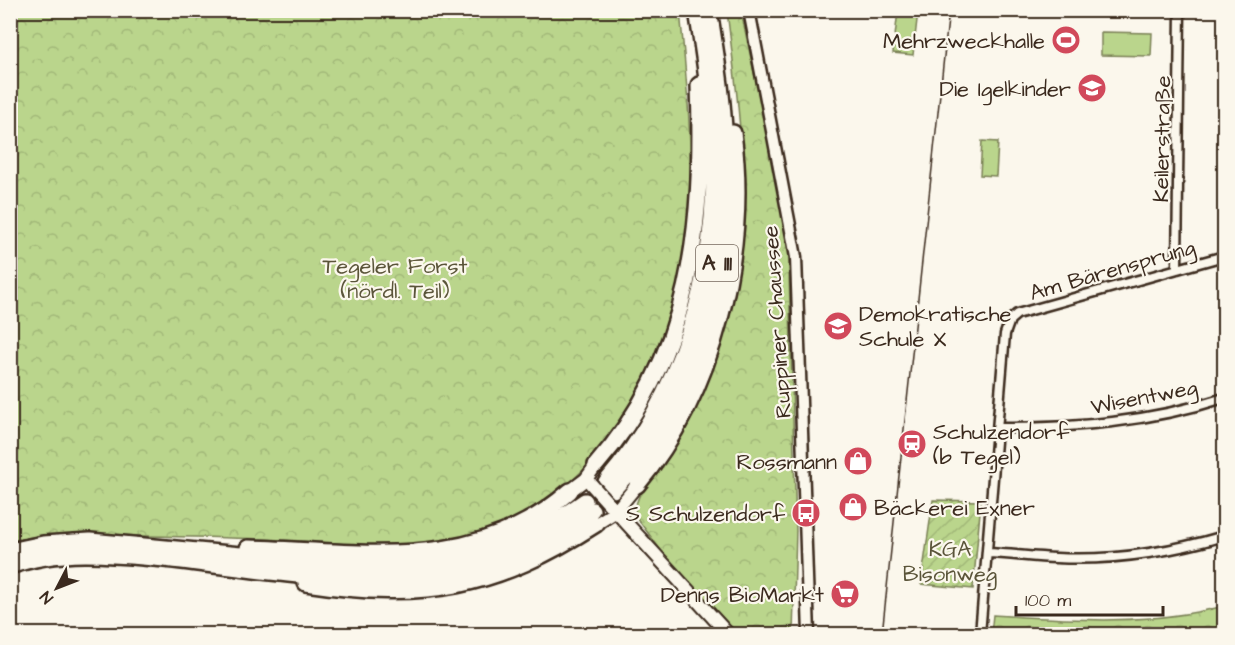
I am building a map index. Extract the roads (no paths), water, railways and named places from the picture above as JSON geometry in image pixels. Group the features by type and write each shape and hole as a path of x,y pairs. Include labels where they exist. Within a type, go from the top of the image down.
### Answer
{"highway":[{"path":"596,465 627,428 659,373 674,334 689,274 700,170 696,10"},
{"name":"A 111","path":"603,492 639,440 668,389 692,325 704,269 714,166 709,86 696,10"},
{"name":"A 111","path":"603,492 644,454 663,424 682,386 699,340 715,276 722,227 725,159 722,101 709,10"},
{"path":"637,485 674,431 700,376 721,308 738,219 738,170 716,10"},
{"path":"10,566 43,557 125,550 400,555 470,545 505,533 541,514 570,491"},
{"path":"10,551 61,542 350,578 430,576 458,573 511,557 540,544 591,511"}],"main road":[{"path":"596,465 603,492 728,634"},
{"path":"570,491 603,492 637,485"},
{"path":"591,511 603,492"}],"street":[{"name":"Ruppiner Chaussee","path":"749,10 796,257 809,634"},
{"name":"Keilerstraße","path":"1177,269 1180,10"},
{"name":"Am Bärensprung","path":"998,428 1005,334 1011,320 1017,314 1224,256"},
{"name":"Wisentweg","path":"998,428 1063,428 1108,424 1171,413 1224,398"},
{"path":"980,634 998,428"},
{"path":"987,553 1056,558 1105,557 1172,549 1224,537"}],"tram line":[{"path":"882,634 949,10"}],"place":[{"name":"Mehrzweckhalle","path":"1066,40"},
{"name":"Die Igelkinder","path":"1092,88"},
{"name":"Demokratische Schule X","path":"838,326"},
{"name":"Schulzendorf (b Tegel)","path":"912,444"},
{"name":"Rossmann","path":"858,461"},
{"name":"Bäckerei Exner","path":"853,507"},
{"name":"S Schulzendorf","path":"806,513"},
{"name":"Denns BioMarkt","path":"845,594"}],"park label":[{"name":"Tegeler Forst (nördl. Teil)","path":"395,278"},
{"name":"KGA Bisonweg","path":"950,560"}]}
